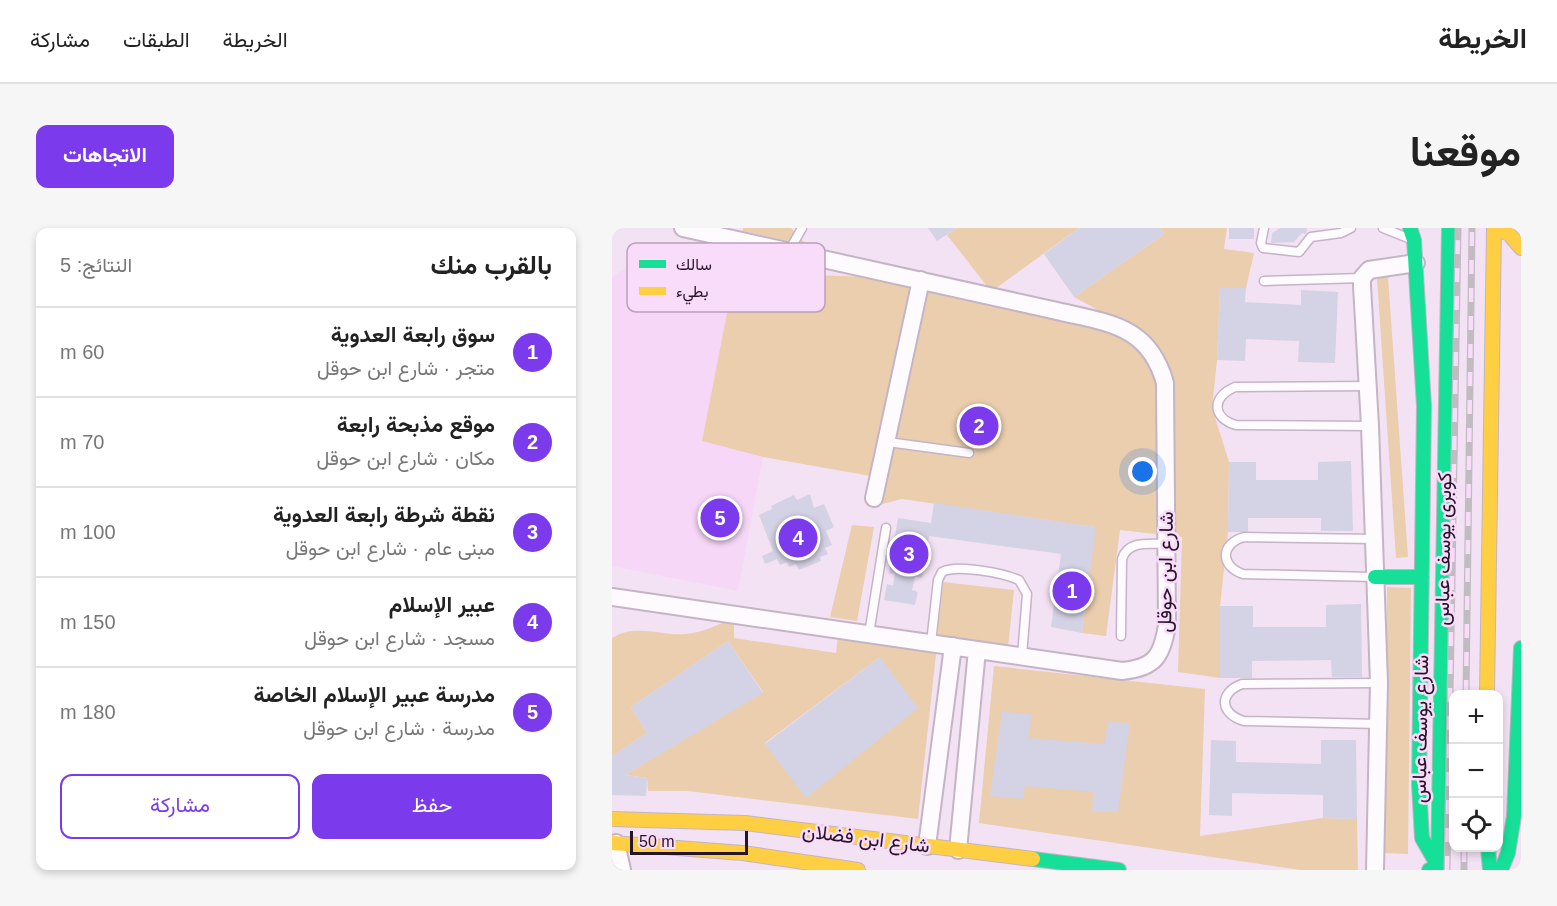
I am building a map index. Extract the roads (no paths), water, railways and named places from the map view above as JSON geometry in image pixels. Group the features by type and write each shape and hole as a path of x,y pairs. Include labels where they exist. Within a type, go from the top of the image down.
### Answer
{"street":[{"name":"شارع ابن حوقل","path":"683,228 752,243"},
{"path":"1375,870 1380,724 1375,539 1362,278 1375,267 1416,263 1421,237 1449,228"},
{"name":"كوبرى يوسف عباس","path":"1435,869 1449,228"},
{"path":"1487,690 1496,228 1509,234 1521,248"},
{"name":"شارع ابن حوقل","path":"612,597 1122,670 1136,669 1149,664 1158,656 1164,643 1167,625 1165,383 1160,363 1146,345 1132,332 1114,324 825,259"},
{"name":"شارع يوسف عباس","path":"1416,263 1424,406 1419,822 1422,838 1435,869"},
{"path":"874,498 888,442 921,280"},
{"path":"1375,577 1422,577"},
{"path":"927,846 953,646"},
{"path":"1501,870 1508,854 1514,816 1521,648"},
{"path":"958,850 977,650"},
{"name":"شارع ابن فضلان","path":"612,819 745,823 958,850 1038,865 1119,870"},
{"path":"614,843 622,870"},
{"name":"شارع ابن فضلان","path":"614,843 743,853 858,870"},
{"path":"1488,852 1490,870"},
{"path":"743,853 744,870"}],"lane":[{"path":"794,243 802,228"},
{"path":"1264,228 1261,243 1263,248 1296,252 1301,250 1311,237 1341,233 1351,228"},
{"path":"1383,228 1421,237"},
{"path":"1264,281 1362,278"},
{"path":"1368,386 1234,387 1224,392 1218,401 1218,412 1225,422 1236,425 1370,426"},
{"path":"888,442 969,453"},
{"path":"869,634 886,528"},
{"path":"1375,539 1244,537 1233,540 1226,549 1226,561 1232,570 1243,574 1375,577"},
{"path":"1121,636 1124,551 1131,545 1166,544"},
{"path":"931,643 938,580 942,572 955,568 1004,575 1019,580 1027,594 1022,656"},
{"path":"1379,683 1242,684 1231,688 1225,698 1226,709 1233,718 1244,721 1380,724"}],"railway":[{"path":"1447,870 1458,228"},
{"path":"1466,690 1472,228"},
{"path":"1464,852 1464,870"}],"place":[{"name":"موقع مذبحة رابعة","path":"979,426"},
{"name":"مدرسة عبير الإسلام الخاصة","path":"720,518"},
{"name":"عبير الإسلام","path":"798,538"},
{"name":"نقطة شرطة رابعة العدوية","path":"909,554"},
{"name":"سوق رابعة العدوية","path":"1072,591"}]}
